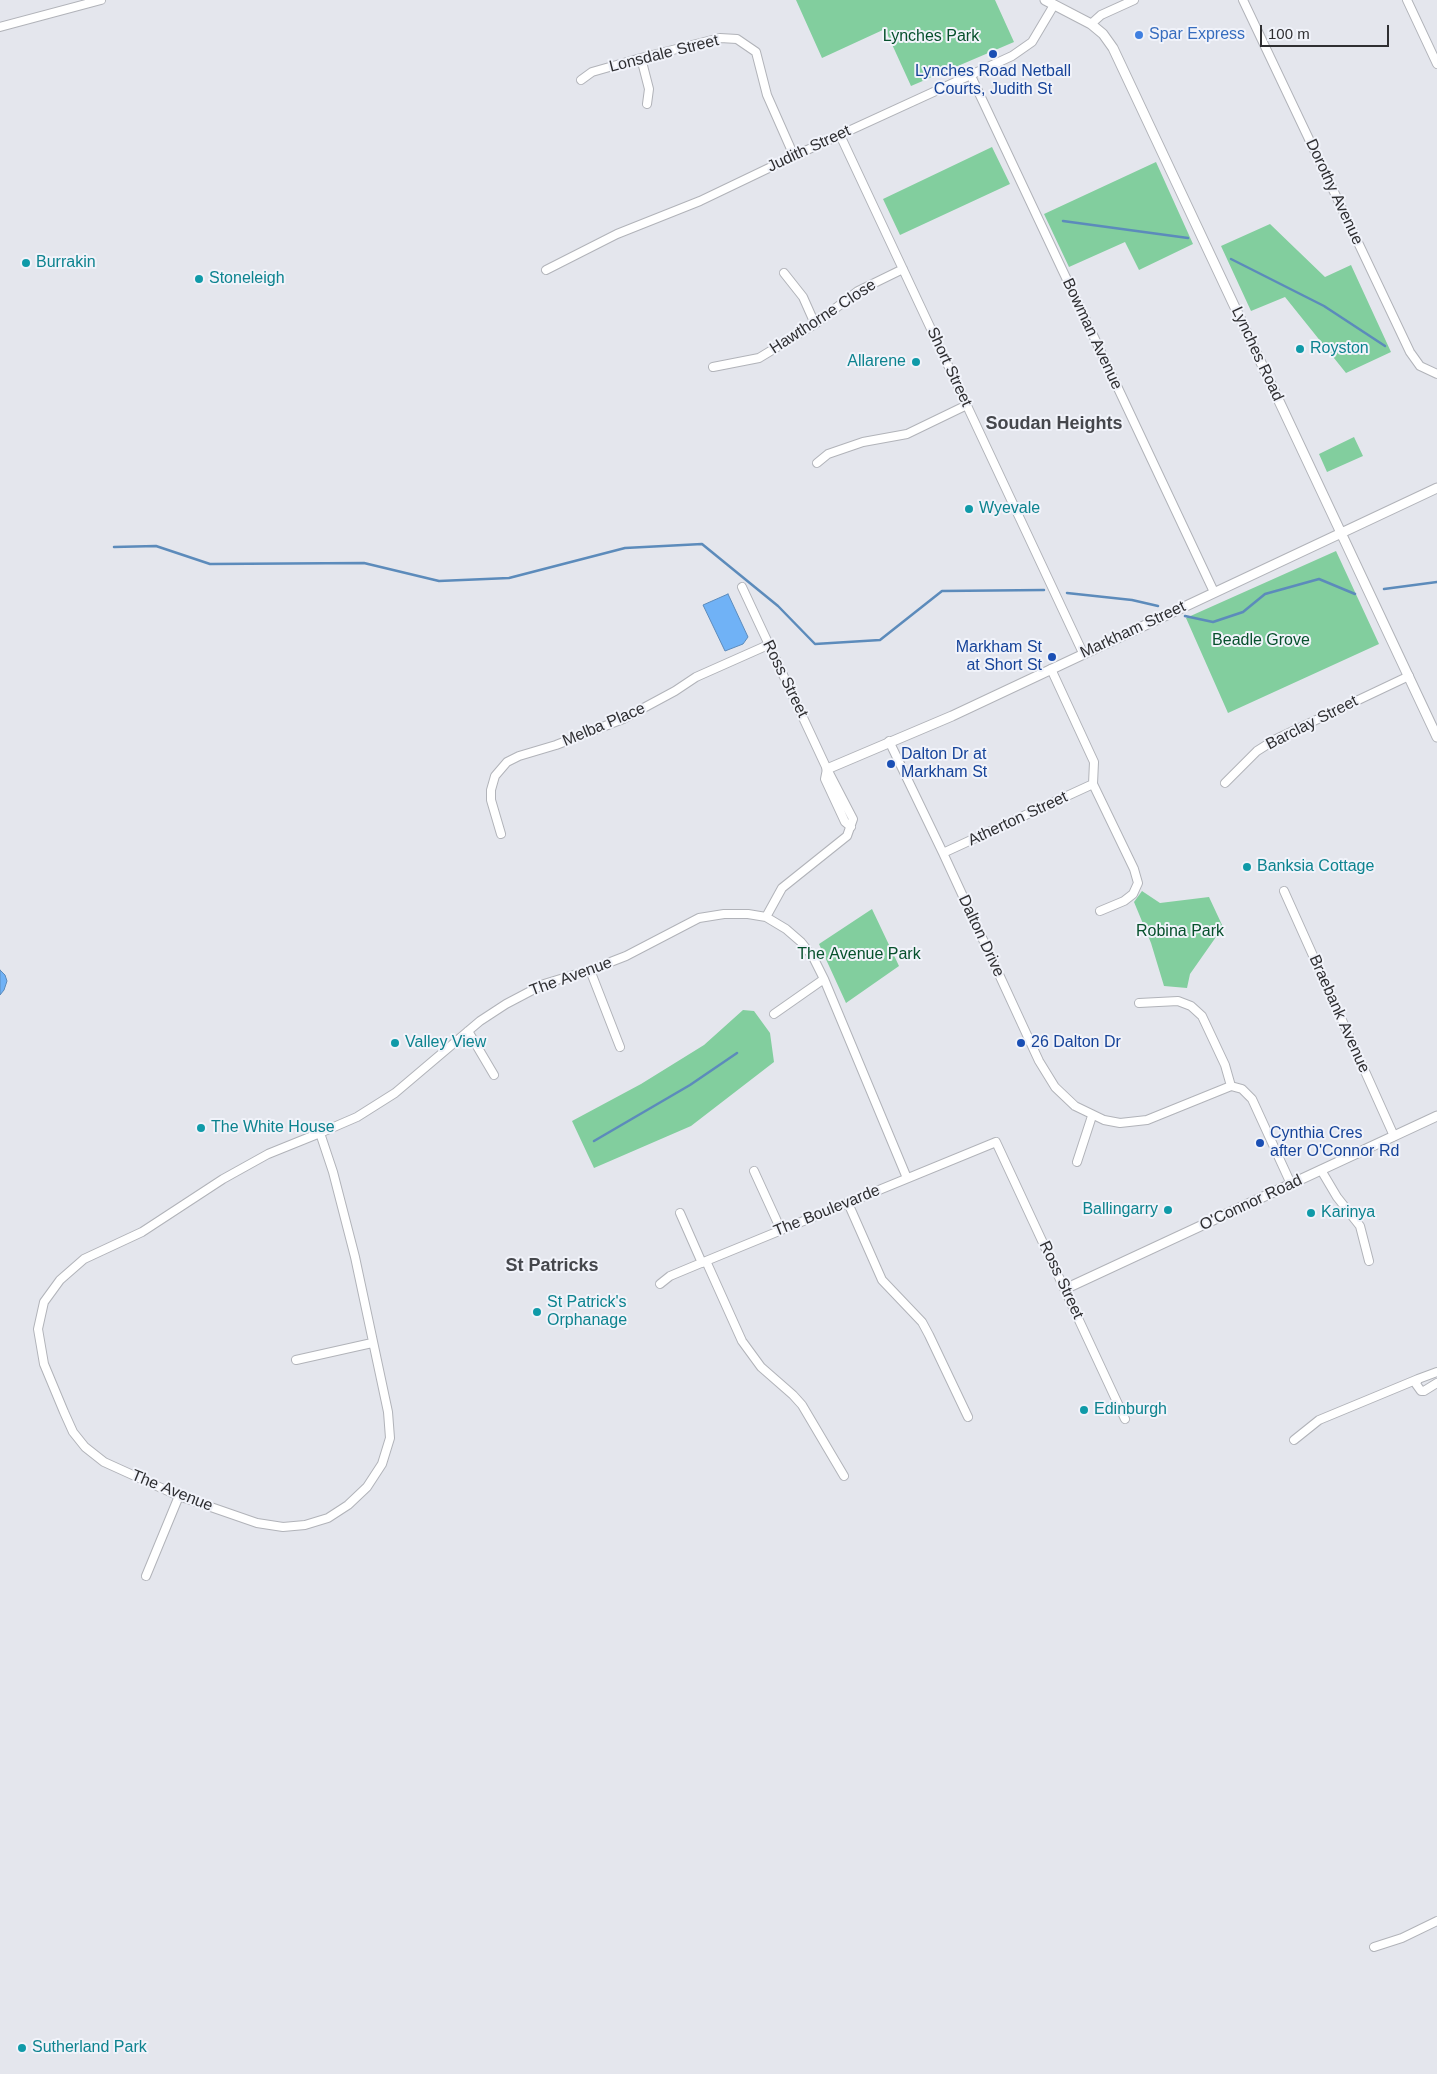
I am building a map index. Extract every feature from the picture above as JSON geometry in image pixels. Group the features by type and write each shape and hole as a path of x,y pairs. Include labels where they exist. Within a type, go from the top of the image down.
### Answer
{"street":[{"path":"0,27 101,0"},
{"name":"Lynches Road","path":"1045,0 1091,24 1103,34 1113,48 1437,737"},
{"path":"1091,24 1101,15 1134,0"},
{"name":"Dorothy Avenue","path":"1243,0 1410,352 1420,366 1437,374"},
{"path":"1407,0 1437,64"},
{"name":"Judith Street","path":"546,270 617,234 700,201 1012,56 1032,42 1054,5"},
{"name":"Lonsdale Street","path":"581,80 592,72 641,58 720,38 737,38 756,52 767,95 794,156"},
{"path":"641,58 649,89 647,104"},
{"name":"Bowman Avenue","path":"971,76 1214,592"},
{"name":"Short Street","path":"840,135 1083,653"},
{"name":"Hawthorne Close","path":"713,367 759,358 815,324 858,291 903,269"},
{"path":"784,273 803,297 815,324"},
{"path":"817,463 828,454 863,442 907,434 967,405"},
{"name":"Markham Street","path":"827,769 889,741 952,716 1437,488"},
{"name":"Ross Street","path":"742,588 827,769 853,819 850,829 843,840 782,888 766,917"},
{"name":"Melba Place","path":"501,834 491,800 491,790 494,776 508,762 519,756 586,734 623,719 675,691 696,677 768,645"},
{"path":"1051,669 1094,762 1093,784 1134,869 1138,883 1132,894 1124,901 1100,911"},
{"name":"Barclay Street","path":"1226,783 1257,751 1276,739 1408,676"},
{"name":"Dalton Drive","path":"889,741 1039,1061 1055,1086 1075,1106 1092,1116 1120,1123 1147,1120 1231,1086"},
{"name":"Atherton Street","path":"943,853 1093,784"},
{"name":"Braebank Avenue","path":"1284,891 1394,1136"},
{"name":"The Avenue","path":"320,1133 333,1172 355,1257 388,1412 390,1438 382,1464 367,1487 348,1505 328,1518 305,1525 283,1527 257,1523 179,1496 104,1462 85,1447 73,1432 44,1364 38,1329 44,1302 60,1280 84,1260 142,1232 223,1178 268,1154 356,1117 395,1093 468,1031 506,1004 544,984 590,970 626,956 699,918 724,914 748,914 766,917 786,928 813,957 908,1178"},
{"path":"590,970 620,1047"},
{"path":"774,1014 824,979"},
{"path":"1139,1003 1178,1001 1191,1006 1202,1016 1225,1065 1231,1086 1242,1089 1252,1099 1291,1184"},
{"path":"468,1031 494,1075"},
{"path":"1077,1162 1092,1116"},
{"name":"O'Connor Road","path":"1065,1289 1437,1116"},
{"name":"Ross Street","path":"996,1142 1125,1419"},
{"name":"The Boulevarde","path":"660,1284 670,1276 996,1142"},
{"path":"1322,1170 1337,1197 1360,1226 1369,1261"},
{"path":"754,1171 780,1230"},
{"path":"848,1204 882,1280 912,1310 929,1334 968,1417"},
{"path":"680,1213 742,1341 761,1367 802,1405 844,1476"},
{"path":"296,1360 372,1342"},
{"path":"1294,1440 1319,1420 1437,1372"},
{"path":"1418,1379 1416,1384 1421,1390 1430,1388 1437,1383"},
{"path":"146,1576 179,1496"},
{"path":"1374,1947 1402,1938 1437,1921"}],"green space":[{"name":"Lynches Park","path":"796,0 995,0 1014,42 911,86 885,29 822,58"},
{"path":"992,147 1010,184 900,235 883,199"},
{"path":"1156,162 1193,244 1139,270 1125,242 1069,267 1044,214"},
{"path":"1270,224 1325,277 1351,265 1391,352 1346,373 1285,297 1251,311 1221,246"},
{"path":"1354,437 1363,456 1327,472 1319,454"},
{"name":"Beadle Grove","path":"1336,551 1379,644 1228,713 1186,618"},
{"name":"Robina Park","path":"1142,891 1160,903 1209,897 1223,927 1190,974 1187,988 1164,986 1151,943 1134,902"},
{"name":"The Avenue Park","path":"872,909 899,966 846,1003 819,944"},
{"path":"743,1010 754,1011 770,1033 774,1062 691,1126 594,1168 572,1121 641,1084 704,1045"}],"water":[{"path":"728,594 748,637 743,644 725,651 703,605"},
{"path":"0,970 5,975 7,981 0,995"}],"waterway":[{"path":"1063,221 1188,238"},
{"path":"1231,259 1324,306 1385,346"},
{"path":"114,547 156,546 210,564 364,563 439,581 509,578 625,548 702,544 778,606 815,644 880,640 942,591 1044,590"},
{"path":"1185,616 1213,622 1243,612 1265,594 1319,579 1355,594"},
{"path":"1384,589 1437,582"},
{"path":"1067,593 1132,600 1158,606"},
{"path":"594,1141 690,1085 737,1053"}],"place":[{"name":"Spar Express","path":"1139,35"},
{"name":"Lynches Road Netball Courts, Judith St","path":"993,54"},
{"name":"Burrakin","path":"26,263"},
{"name":"Stoneleigh","path":"199,279"},
{"name":"Royston","path":"1300,349"},
{"name":"Allarene","path":"916,362"},
{"name":"Wyevale","path":"969,509"},
{"name":"Markham St at Short St","path":"1052,657"},
{"name":"Dalton Dr at Markham St","path":"891,764"},
{"name":"Banksia Cottage","path":"1247,867"},
{"name":"Valley View","path":"395,1043"},
{"name":"26 Dalton Dr","path":"1021,1043"},
{"name":"The White House","path":"201,1128"},
{"name":"Cynthia Cres after O'Connor Rd","path":"1260,1143"},
{"name":"Ballingarry","path":"1168,1210"},
{"name":"Karinya","path":"1311,1213"},
{"name":"St Patrick's Orphanage","path":"537,1312"},
{"name":"Edinburgh","path":"1084,1410"},
{"name":"Sutherland Park","path":"22,2048"}],"district":[{"name":"Soudan Heights","path":"1054,424"},
{"name":"St Patricks","path":"552,1266"}]}
